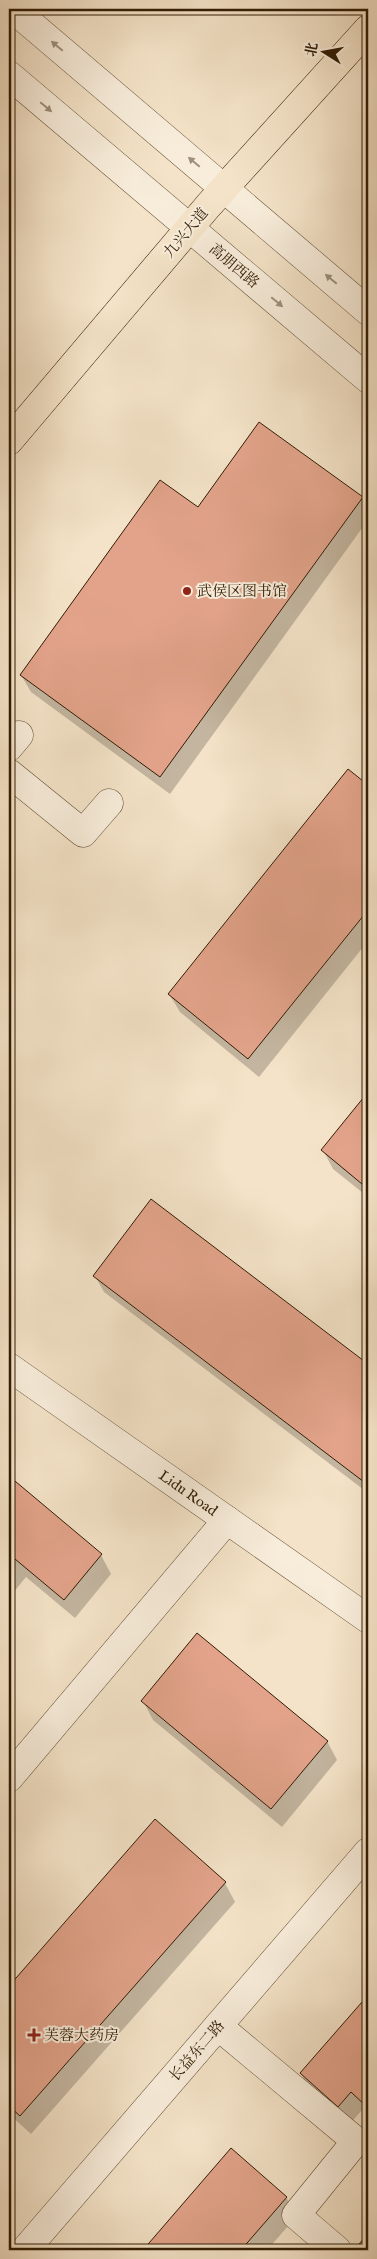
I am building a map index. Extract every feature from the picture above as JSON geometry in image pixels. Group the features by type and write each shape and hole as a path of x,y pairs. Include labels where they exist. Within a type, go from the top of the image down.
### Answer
{"main road":[{"name":"九兴大道","path":"9,441 189,229 368,29"}],"street":[{"path":"13,9 368,311"},
{"name":"高朋西路","path":"9,75 368,379"},
{"path":"9,773 83,833 109,803"},
{"name":"Lidu Road","path":"9,1367 368,1619"},
{"path":"9,1778 228,1520"},
{"name":"长益东二路","path":"25,2250 368,1852"},
{"path":"218,2026 356,2141 296,2215 337,2250"}],"building":[{"name":"武侯区图书馆","path":"259,422 363,497 160,777 20,675 160,480 198,507"},
{"path":"348,769 368,785 368,910 248,1059 168,994"},
{"path":"368,1092 368,1189 321,1150"},
{"path":"151,1199 368,1364 368,1485 93,1276"},
{"path":"9,1476 102,1554 64,1600 15,1559 9,1567"},
{"path":"197,1633 328,1741 271,1809 141,1701"},
{"path":"155,1819 226,1882 20,2116 9,2106 9,1986"},
{"path":"362,2002 368,2008 368,2108 351,2092 338,2107 300,2073"},
{"path":"231,2148 287,2197 241,2250 143,2250"},
{"path":"368,2234 368,2250 366,2250 359,2244"}],"place":[{"name":"武侯区图书馆","path":"187,591"},
{"name":"芙蓉大药房","path":"34,2035"}]}
